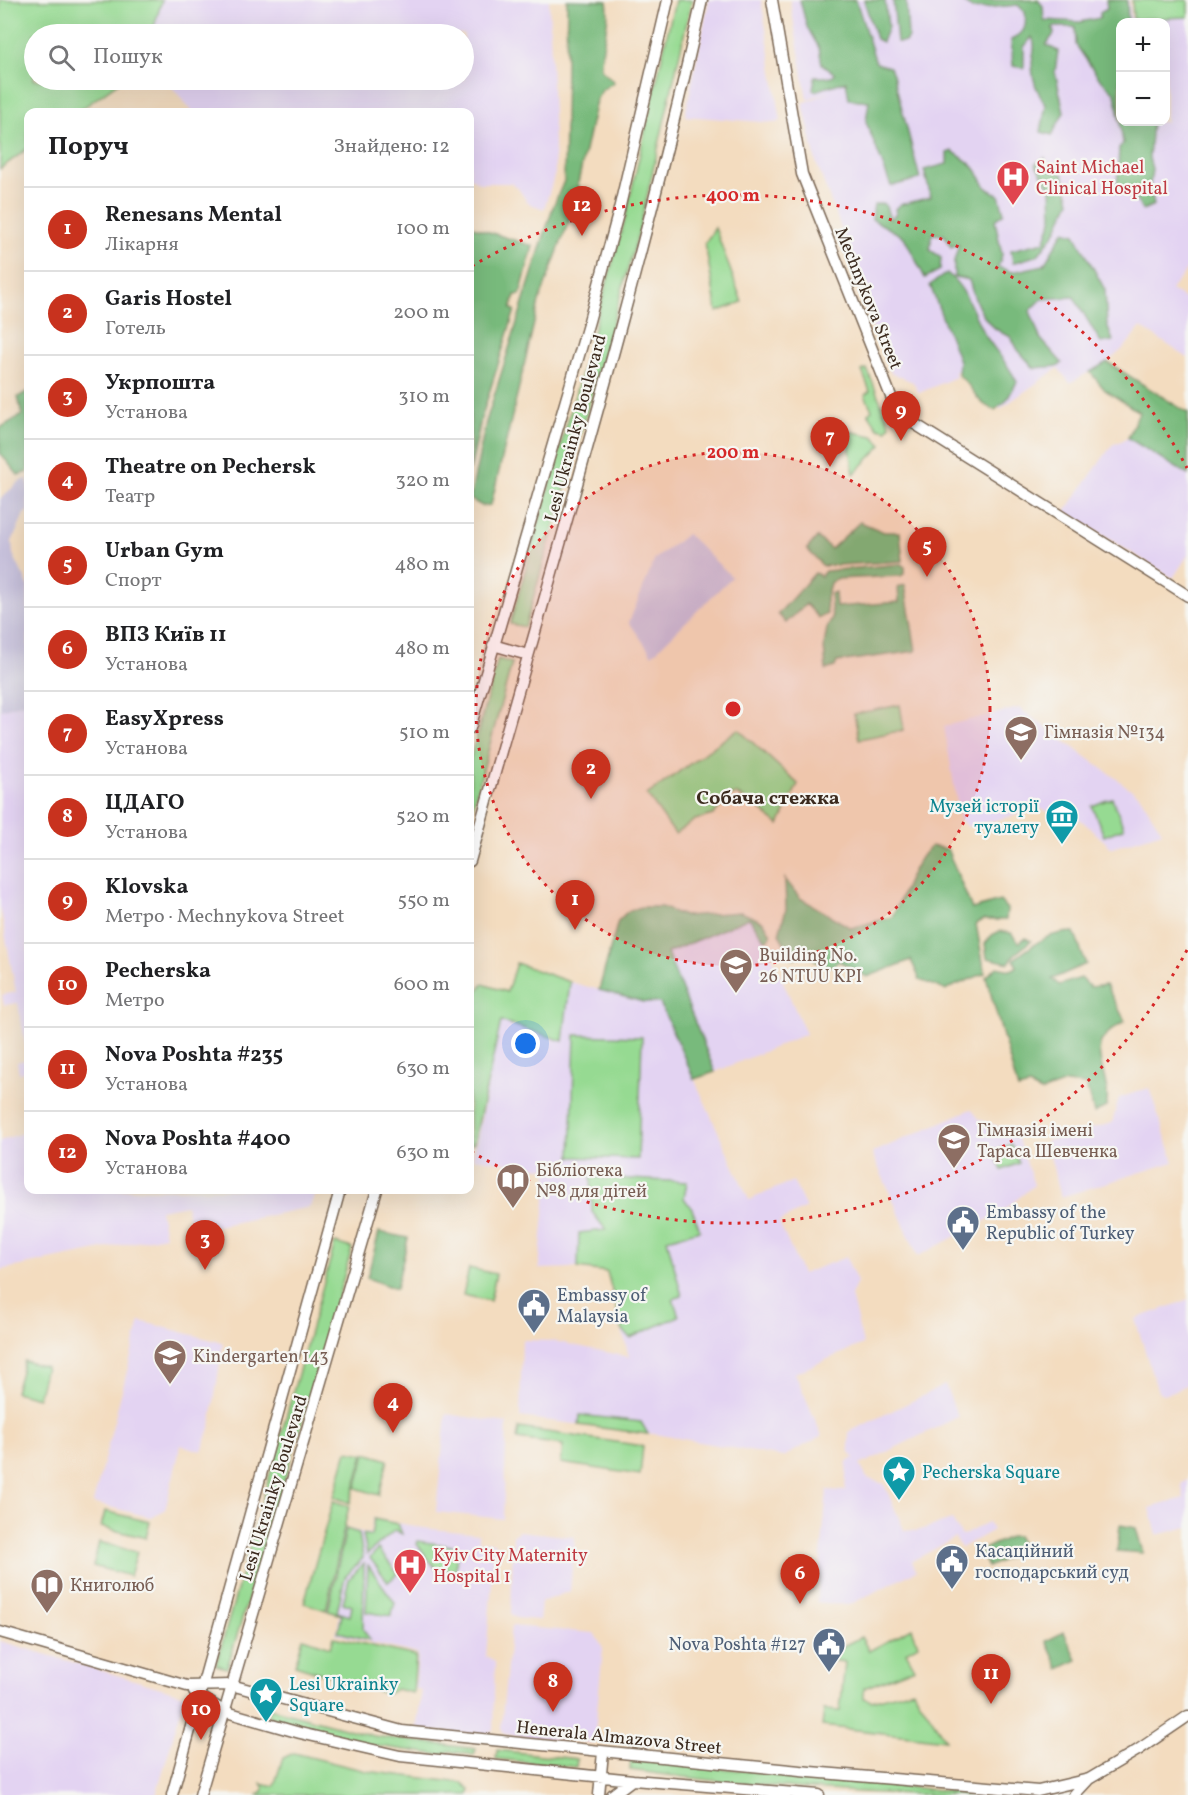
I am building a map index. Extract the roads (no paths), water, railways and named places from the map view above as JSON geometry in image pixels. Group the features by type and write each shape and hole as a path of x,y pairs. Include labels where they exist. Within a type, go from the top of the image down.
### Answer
{"main road":[{"name":"Lesi Ukrainky Boulevard","path":"474,714 589,321 618,214 668,0"},
{"name":"Lesi Ukrainky Boulevard","path":"474,847 658,184 702,0"},
{"name":"Mechnykova Street","path":"772,0 802,174 896,409 910,421 1188,596"},
{"path":"493,645 528,655"},
{"name":"Lesi Ukrainky Boulevard","path":"172,1795 339,1194"},
{"name":"Lesi Ukrainky Boulevard","path":"200,1795 377,1194"},
{"path":"0,1632 187,1686 204,1684 231,1686"},
{"path":"187,1686 223,1711 300,1733 400,1756 633,1780 819,1795"},
{"name":"Henerala Almazova Street","path":"231,1686 402,1731 603,1752 1009,1788 1046,1790 1089,1779"},
{"path":"1074,1795 1089,1779 1188,1716"},
{"path":"599,1795 603,1752"},
{"path":"612,1795 633,1780"}],"place":[{"name":"Saint Michael Clinical Hospital","path":"1013,206"},
{"name":"Nova Poshta #400","path":"582,236"},
{"name":"Klovska","path":"901,441"},
{"name":"EasyXpress","path":"830,467"},
{"name":"Urban Gym","path":"927,577"},
{"name":"Гімназія №134","path":"1021,761"},
{"name":"Garis Hostel","path":"591,799"},
{"name":"Музей історії туалету","path":"1062,845"},
{"name":"Renesans Mental","path":"575,930"},
{"name":"Building No. 26 NTUU KPI","path":"736,994"},
{"name":"Гімназія імені Тараса Шевченка","path":"954,1169"},
{"name":"Бібліотека №8 для дітей","path":"513,1209"},
{"name":"Embassy of the Republic of Turkey","path":"963,1251"},
{"name":"Укрпошта","path":"205,1270"},
{"name":"Embassy of Malaysia","path":"534,1334"},
{"name":"Kindergarten 143","path":"170,1385"},
{"name":"Theatre on Pechersk","path":"393,1433"},
{"name":"Pecherska Square","path":"899,1501"},
{"name":"Касаційний господарський суд","path":"952,1590"},
{"name":"Kyiv City Maternity Hospital 1","path":"410,1594"},
{"name":"ВПЗ Київ 11","path":"800,1604"},
{"name":"Книголюб","path":"47,1614"},
{"name":"Nova Poshta #127","path":"829,1673"},
{"name":"Nova Poshta #235","path":"991,1704"},
{"name":"ЦДАГО","path":"553,1712"},
{"name":"Lesi Ukrainky Square","path":"266,1723"},
{"name":"Pecherska","path":"201,1740"}],"district":[{"name":"Собача стежка","path":"768,797"}]}
